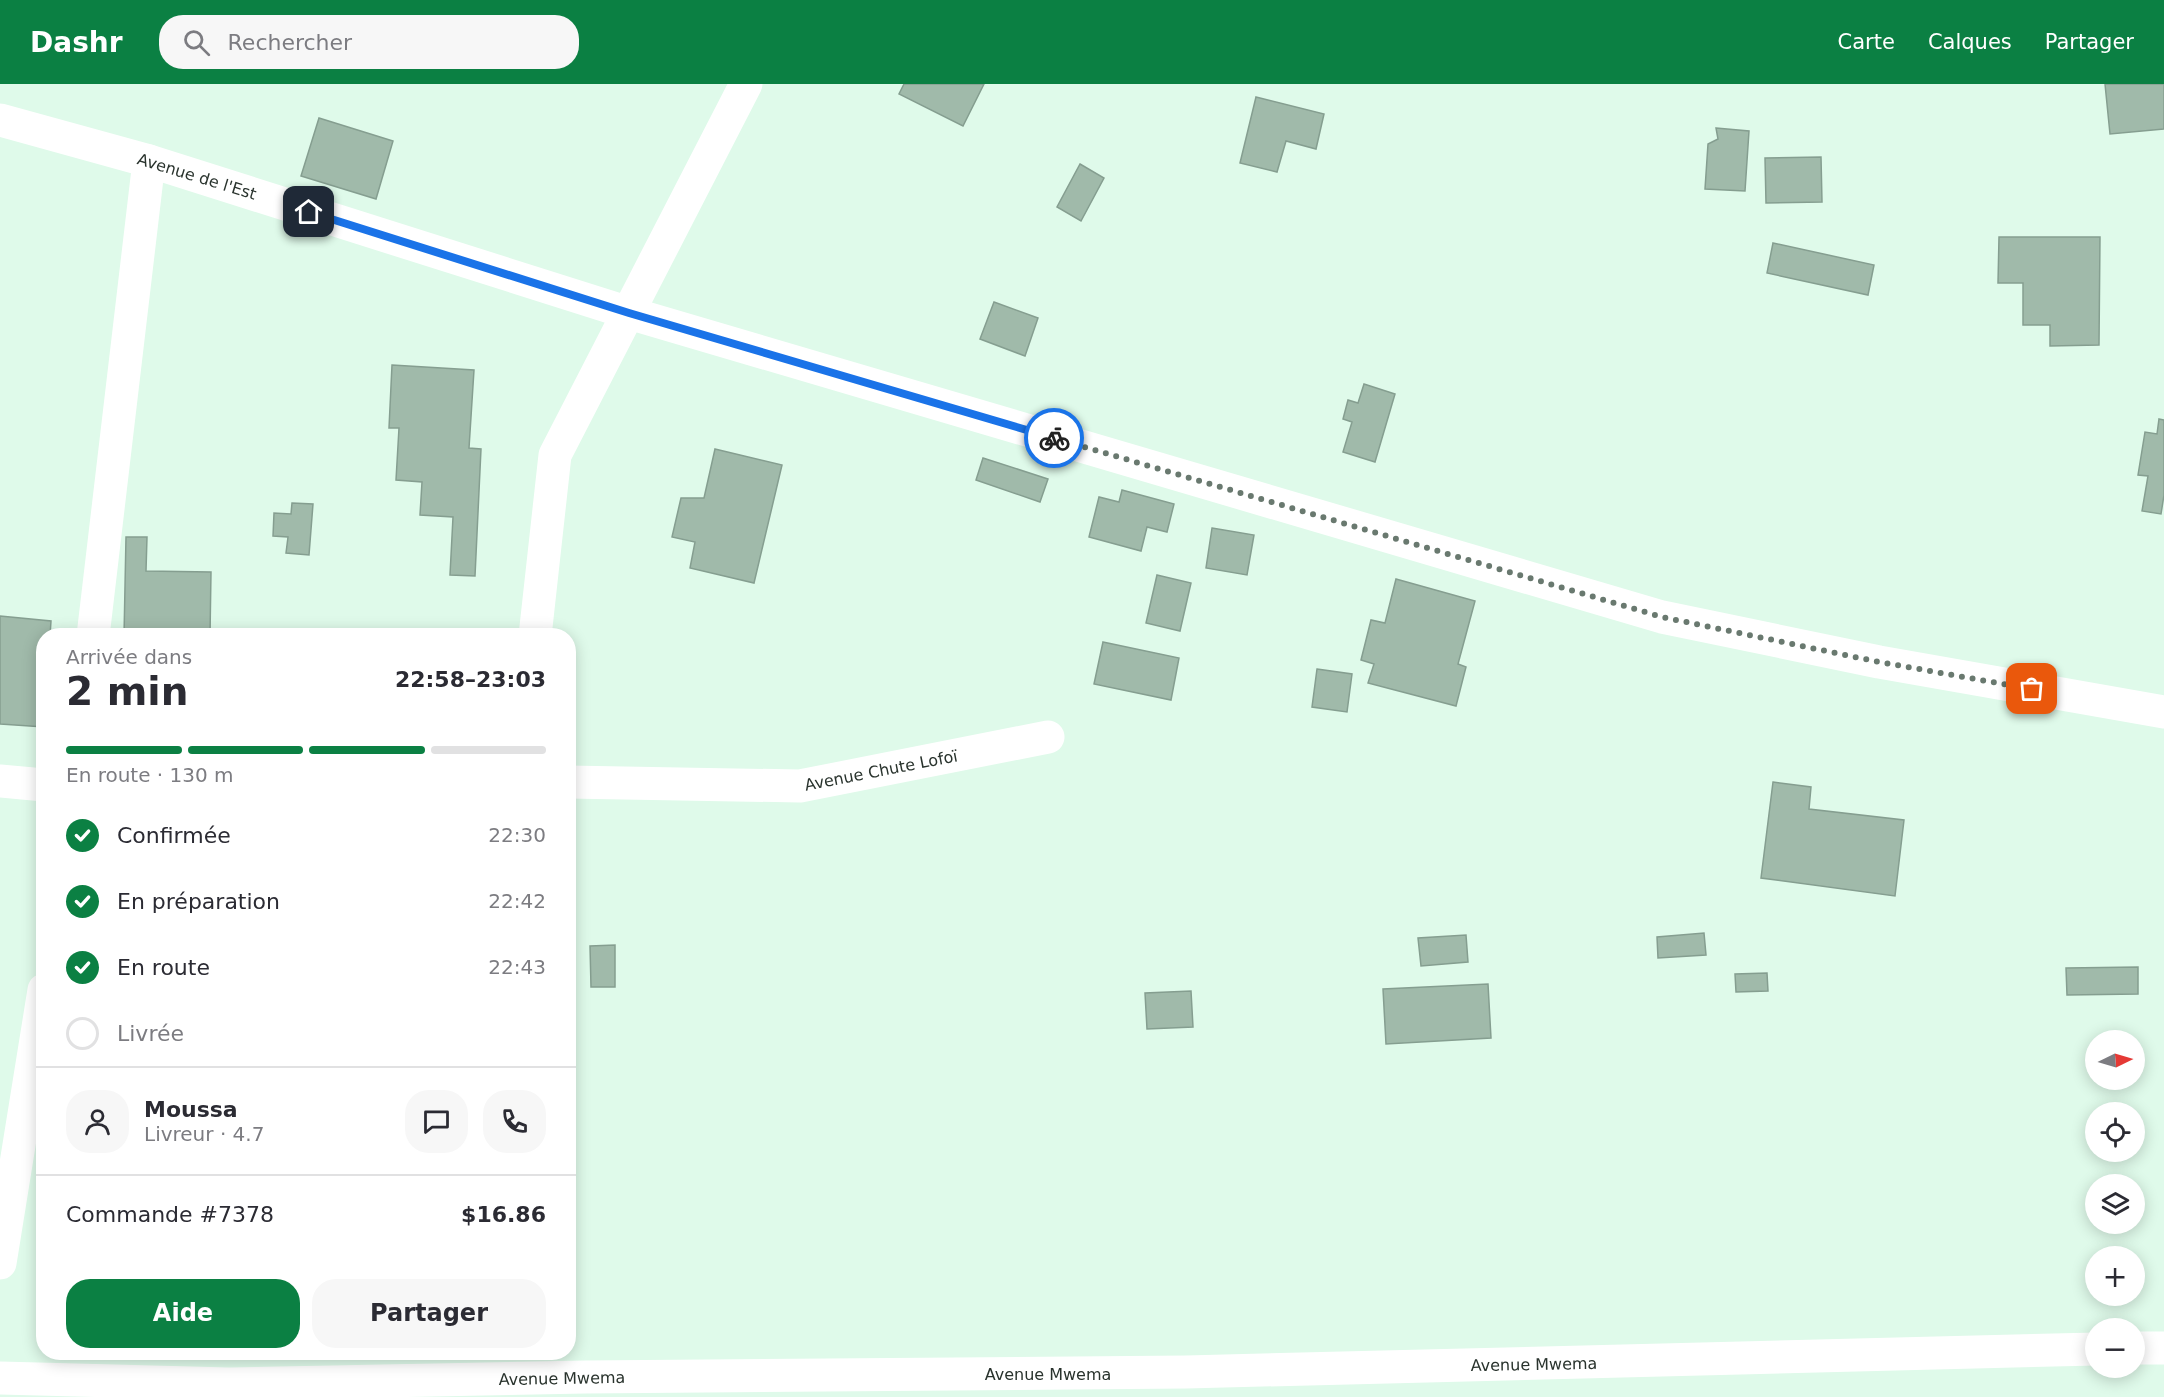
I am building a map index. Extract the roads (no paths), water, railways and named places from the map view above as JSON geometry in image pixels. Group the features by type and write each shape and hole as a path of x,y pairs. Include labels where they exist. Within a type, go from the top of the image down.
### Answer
{"street":[{"path":"536,628 555,455 746,84"},
{"name":"Avenue de l'Est","path":"0,120 149,161 629,313 1662,617 1879,662 2164,712"},
{"path":"94,628 149,161"},
{"name":"Avenue Chute Lofoï","path":"576,782 800,786 1048,737"},
{"path":"0,781 36,784"},
{"path":"0,1263 36,1040"},
{"path":"2145,1348 2164,1348"},
{"name":"Avenue Mwema","path":"0,1378 229,1390 585,1377 1186,1372 2085,1349"}]}
